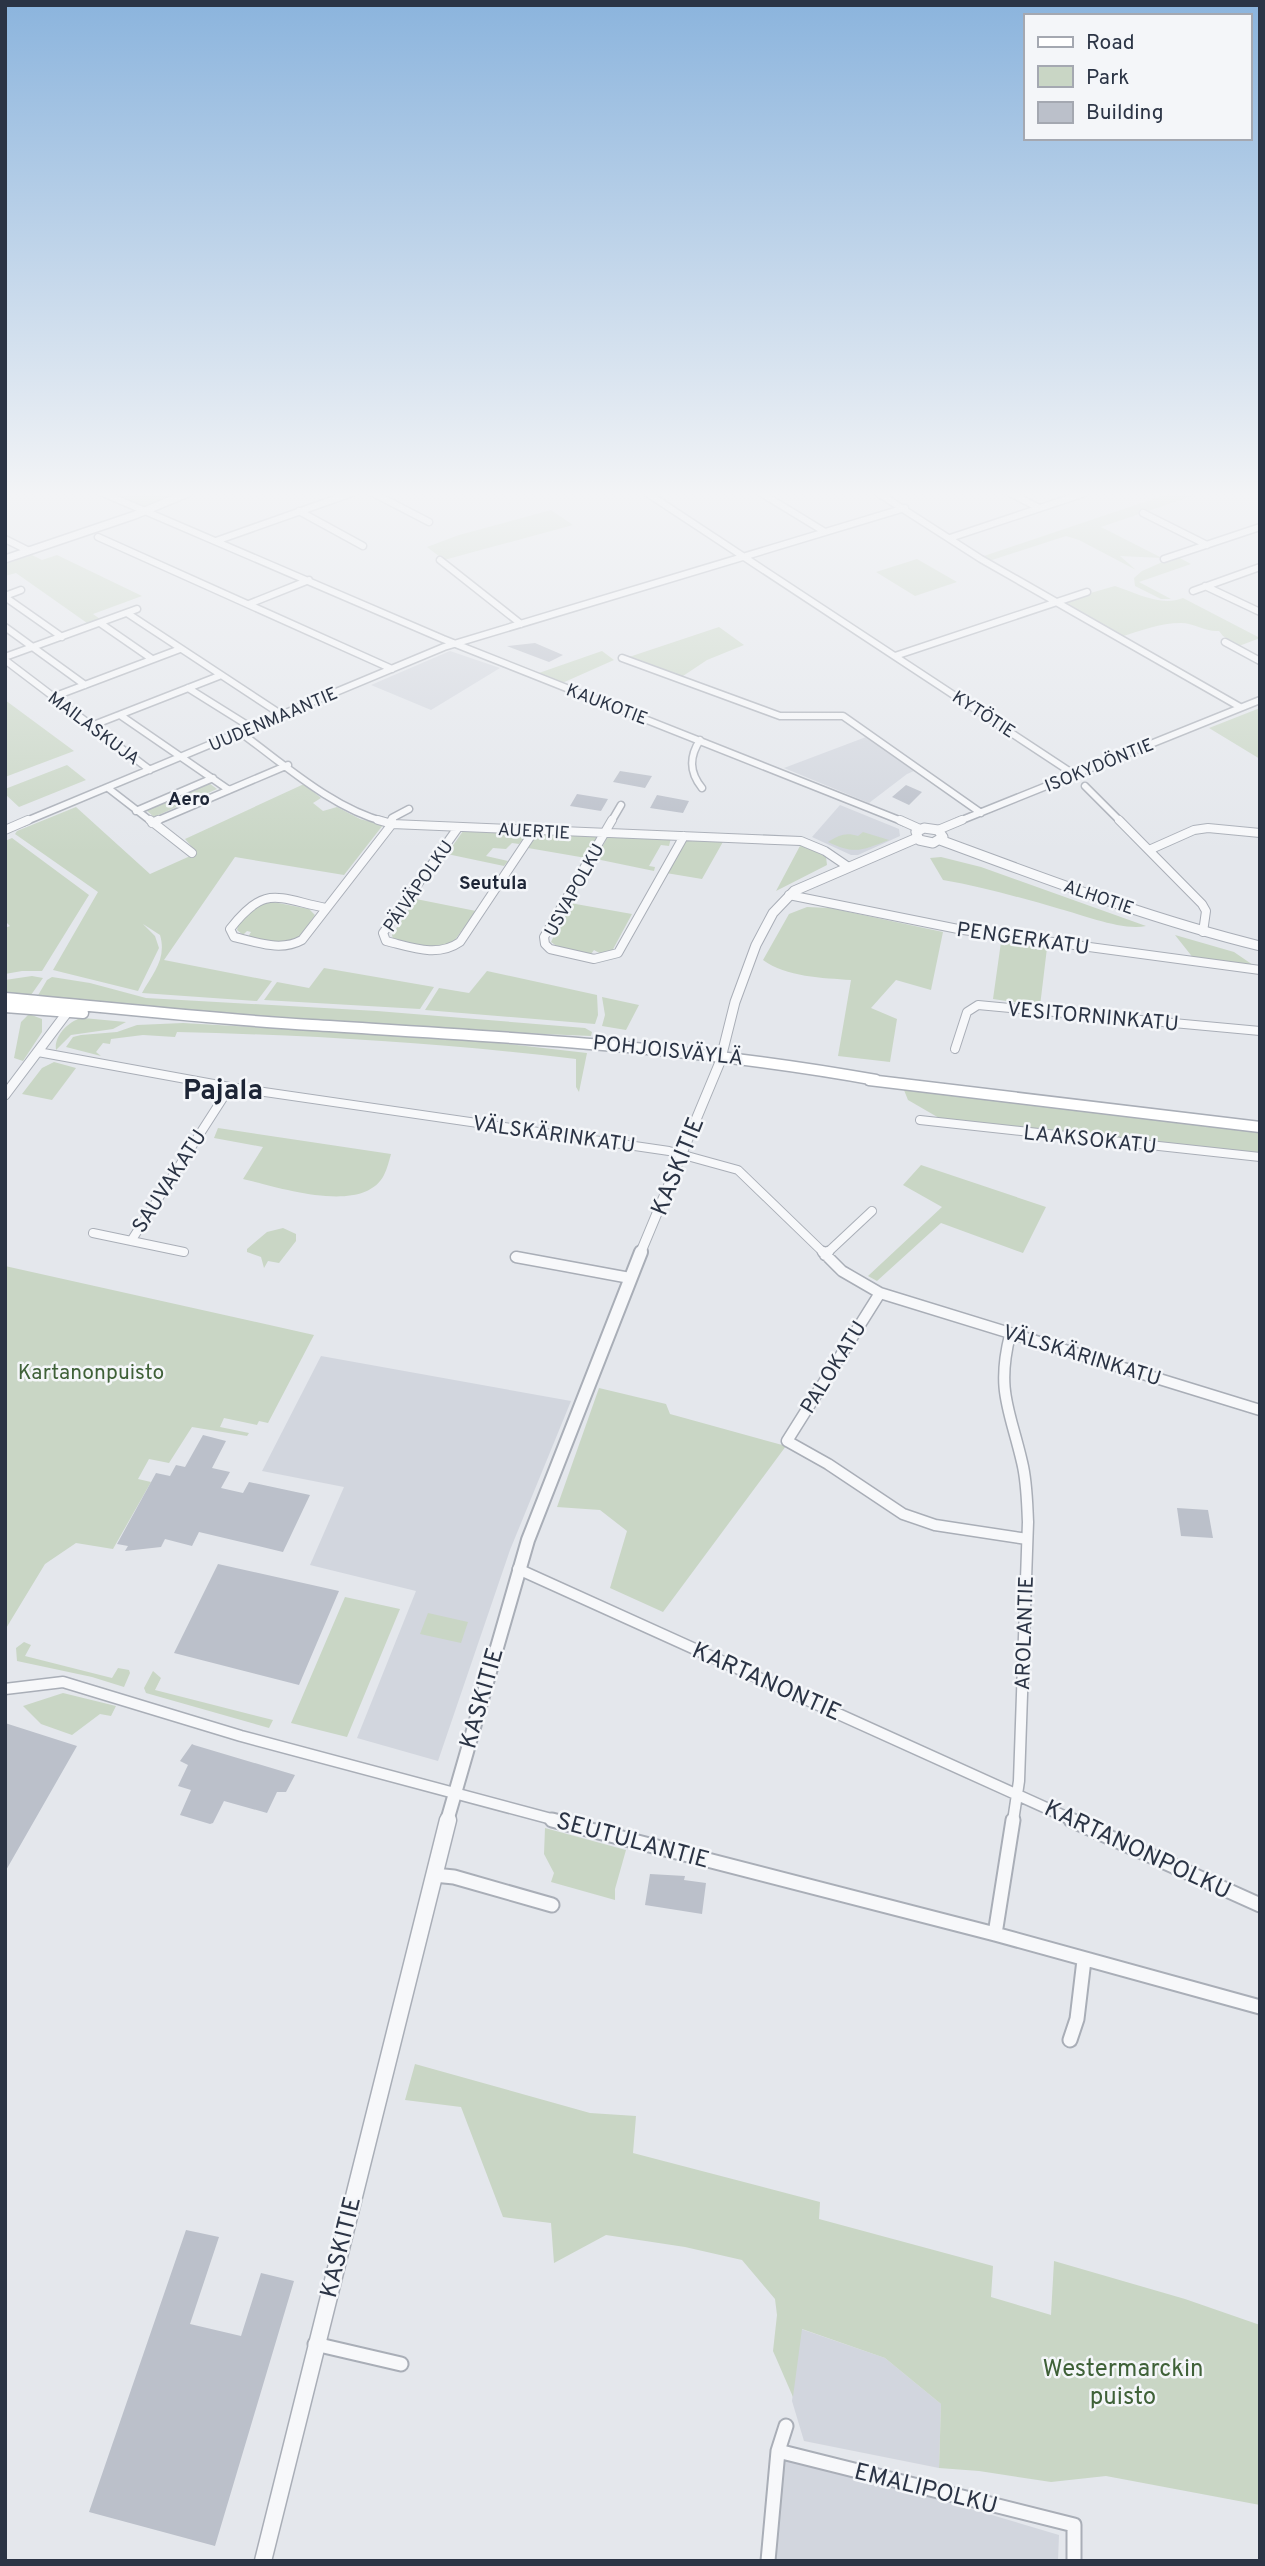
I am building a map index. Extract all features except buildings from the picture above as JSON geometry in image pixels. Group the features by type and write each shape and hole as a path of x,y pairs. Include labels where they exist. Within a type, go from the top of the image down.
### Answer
{"main road":[{"name":"POHJOISVÄYLÄ","path":"5,998 65,1008"},
{"name":"POHJOISVÄYLÄ","path":"5,1007 65,1008 459,1034 721,1058 876,1080 1260,1127"}],"street":[{"path":"27,613 62,637"},
{"path":"5,659 127,613 282,715"},
{"path":"268,613 392,669"},
{"name":"KAUKOTIE","path":"384,613 456,644 700,740 918,833"},
{"path":"507,613 521,624"},
{"name":"UUDENMAANTIE","path":"5,830 392,669 456,644 558,613"},
{"name":"KYTÖTIE","path":"829,613 1075,775"},
{"path":"895,656 1020,613"},
{"path":"1074,613 1240,708"},
{"path":"100,623 152,659"},
{"path":"5,627 85,685"},
{"path":"1225,642 1260,661"},
{"path":"53,697 180,649"},
{"path":"622,658 780,716 843,716 981,813"},
{"name":"MAILASKUJA","path":"5,659 150,770"},
{"path":"91,726 219,676"},
{"path":"188,688 252,728"},
{"name":"ISOKYDÖNTIE","path":"938,830 1260,700"},
{"path":"120,715 229,790"},
{"name":"AUERTIE","path":"241,733 338,802 365,817 391,824 457,829 801,841 825,851 848,866"},
{"path":"700,740 692,751 690,768 695,781 702,788"},
{"path":"152,822 288,765"},
{"path":"136,811 213,778"},
{"path":"1085,786 1206,911 1203,932"},
{"path":"108,788 192,853"},
{"path":"605,835 621,805"},
{"path":"326,908 268,896 252,902 230,929 234,937 289,947 302,940 391,824 391,818 409,809"},
{"path":"1149,850 1194,830 1208,828 1260,833"},
{"name":"PÄIVÄPOLKU","path":"457,829 383,933 382,937 386,941 438,952 453,948 460,942 534,831"},
{"path":"848,866 918,833 938,830 943,835 940,840"},
{"name":"ALHOTIE","path":"918,833 929,843 940,840 1109,902 1203,932 1260,946"},
{"name":"USVAPOLKU","path":"605,835 544,937 545,944 550,948 602,959 612,958 618,953 684,836"},
{"name":"KASKITIE","path":"263,2561 454,1794 518,1569 630,1278 721,1058 734,1002 756,944 773,913 789,895 848,866"},
{"name":"PENGERKATU","path":"789,895 962,930 1260,970"},
{"name":"VESITORNINKATU","path":"955,1049 967,1012 978,1005 1260,1031"},
{"path":"5,1096 38,1052 65,1008"},
{"name":"VÄLSKÄRINKATU","path":"38,1052 230,1087 683,1154 722,1164 744,1174 842,1271 880,1293 1260,1410"},
{"name":"SAUVAKATU","path":"131,1241 230,1087"},
{"name":"LAAKSOKATU","path":"920,1120 1260,1157"},
{"path":"825,1255 872,1211"},
{"name":"SAUVAKATU","path":"93,1233 184,1252"},
{"path":"516,1257 630,1278"},
{"name":"PALOKATU","path":"880,1293 787,1441 828,1464 903,1514 935,1525 1027,1539"},
{"name":"AROLANTIE","path":"995,1934 1017,1794 1027,1539 1026,1483 1001,1390 1002,1360 1010,1335"},
{"name":"KARTANONTIE","path":"518,1569 1017,1794"},
{"name":"SEUTULANTIE","path":"5,1689 63,1682 241,1736 454,1794 995,1934 1260,2007"},
{"name":"KARTANONPOLKU","path":"1017,1794 1260,1905"},
{"path":"434,1875 551,1905"},
{"path":"1070,2040 1077,2019 1084,1960"},
{"path":"315,2344 401,2364"},
{"path":"768,2561 778,2451 786,2426"},
{"name":"EMALIPOLKU","path":"778,2451 1074,2525 1074,2561"}],"shaded area":[{"path":"450,651 500,668 431,710 371,685"},
{"path":"866,737 914,771 869,803 784,768"},
{"path":"840,805 899,829 900,836 858,855 851,855 812,837"},
{"path":"321,1356 571,1401 510,1550 438,1761 357,1738 416,1591 310,1565 344,1487 262,1471"},
{"path":"801,2329 885,2358 941,2404 939,2468 804,2441 792,2401"},
{"path":"779,2452 1059,2535 1058,2561 769,2561"}],"green space":[{"path":"72,613 96,613 93,614 100,619 87,623"},
{"path":"1078,613 1211,613 1260,638 1239,646 1219,631 1181,623 1158,626 1120,637"},
{"path":"719,627 744,645 707,660 680,678 626,658"},
{"path":"602,651 614,660 560,684 536,674"},
{"path":"5,700 74,751 5,777"},
{"path":"1260,708 1260,759 1209,728"},
{"path":"67,765 86,780 19,807 5,794 5,789"},
{"path":"209,783 217,789 154,817 146,810"},
{"path":"304,784 321,798 313,803 323,811 337,807 360,819 383,825 344,875 235,857 164,960 272,981 257,1001 142,993 158,966 162,951 160,935 143,924 155,936 159,948 138,991 53,970 98,892 15,834 17,831 76,807 150,874 197,853 185,839"},
{"path":"463,831 527,834 519,844 512,843 506,849 493,848 486,856 508,861 504,866 447,854"},
{"path":"863,832 889,840 859,850 845,849 828,842 843,835 858,836"},
{"path":"537,834 594,835 599,838 586,858 528,848"},
{"path":"608,836 671,838 669,846 661,845 649,866 655,867 654,871 596,859"},
{"path":"12,838 89,895 42,971 5,974 5,928 10,926 5,921 5,841"},
{"path":"686,838 724,840 702,879 666,873"},
{"path":"801,844 826,857 827,865 776,891"},
{"path":"941,857 981,867 1146,926 1115,924 943,880 930,858"},
{"path":"416,899 476,911 452,944 438,949 439,946 436,945 433,949 393,939 392,935"},
{"path":"268,901 309,909 315,915 297,940 278,944 248,937 251,932 247,931 243,935 237,930 256,904"},
{"path":"570,903 632,914 611,953 603,955 594,950 591,954 558,947 551,942"},
{"path":"807,907 830,908 943,932 931,990 896,980 871,1008 897,1019 890,1062 838,1056 851,980 794,973 763,960 789,914"},
{"path":"1175,935 1234,952 1253,965 1250,967 1194,959"},
{"path":"1001,942 1047,948 1040,1006 993,999"},
{"path":"324,968 434,987 420,1009 264,1000 277,982 309,988"},
{"path":"487,971 597,995 598,1015 595,1024 425,1010 439,988 469,993"},
{"path":"32,976 43,978 31,995 5,994 5,980"},
{"path":"52,977 90,983 146,998 377,1011 585,1028 592,1032 591,1036 383,1025 37,997 47,980"},
{"path":"602,997 639,1005 626,1030 602,1026 605,1015"},
{"path":"29,1014 42,1019 42,1032 23,1061 14,1058 21,1022"},
{"path":"78,1019 126,1022 113,1029 71,1035 56,1050 57,1040 62,1032"},
{"path":"183,1023 464,1039 587,1053 579,1092 576,1087 576,1059 476,1048 277,1035 177,1032 175,1037 143,1035 111,1039 110,1044 103,1043 96,1052 101,1056 66,1047 73,1037 81,1035 117,1032 137,1025"},
{"path":"54,1062 76,1068 52,1100 22,1094 42,1068"},
{"path":"904,1090 1260,1132 1260,1154 946,1122 908,1100"},
{"path":"218,1128 391,1154 384,1175 373,1187 358,1194 339,1196 297,1192 243,1179 263,1147 214,1138"},
{"path":"921,1165 1046,1207 1023,1253 941,1223 877,1281 868,1276 942,1207 903,1185"},
{"path":"283,1228 296,1234 296,1241 279,1263 268,1261 264,1268 261,1257 247,1252 247,1249 267,1232"},
{"name":"Kartanonpuisto","path":"5,1266 314,1335 268,1423 259,1421 257,1425 224,1418 220,1427 249,1433 247,1436 192,1427 169,1463 149,1459 138,1479 151,1482 113,1549 76,1543 45,1564 5,1630"},
{"path":"599,1388 666,1404 670,1414 786,1446 663,1612 610,1588 627,1531 600,1510 557,1507"},
{"path":"345,1597 400,1609 347,1737 291,1723"},
{"path":"428,1613 468,1622 461,1643 420,1634"},
{"path":"24,1642 31,1645 25,1656 112,1678 118,1668 129,1670 130,1673 124,1687 92,1677 17,1661 16,1648"},
{"path":"153,1671 161,1678 155,1690 273,1720 269,1728 146,1693 144,1688"},
{"path":"63,1693 116,1706 111,1716 100,1714 72,1735 41,1724 23,1706"},
{"path":"545,1828 626,1850 615,1889 615,1900 551,1882 554,1873 544,1854"},
{"name":"Westermarckin puisto","path":"415,2064 590,2113 636,2116 633,2153 820,2202 819,2219 993,2266 991,2297 1051,2315 1054,2261 1185,2299 1260,2325 1260,2505 1106,2476 1051,2482 939,2468 941,2404 885,2358 802,2329 793,2397 773,2351 777,2315 775,2299 742,2260 685,2247 606,2235 554,2263 551,2223 503,2217 461,2107 405,2100"}],"district":[{"name":"Aero","path":"189,798"},
{"name":"Seutula","path":"493,882"},
{"name":"Pajala","path":"223,1089"}]}
